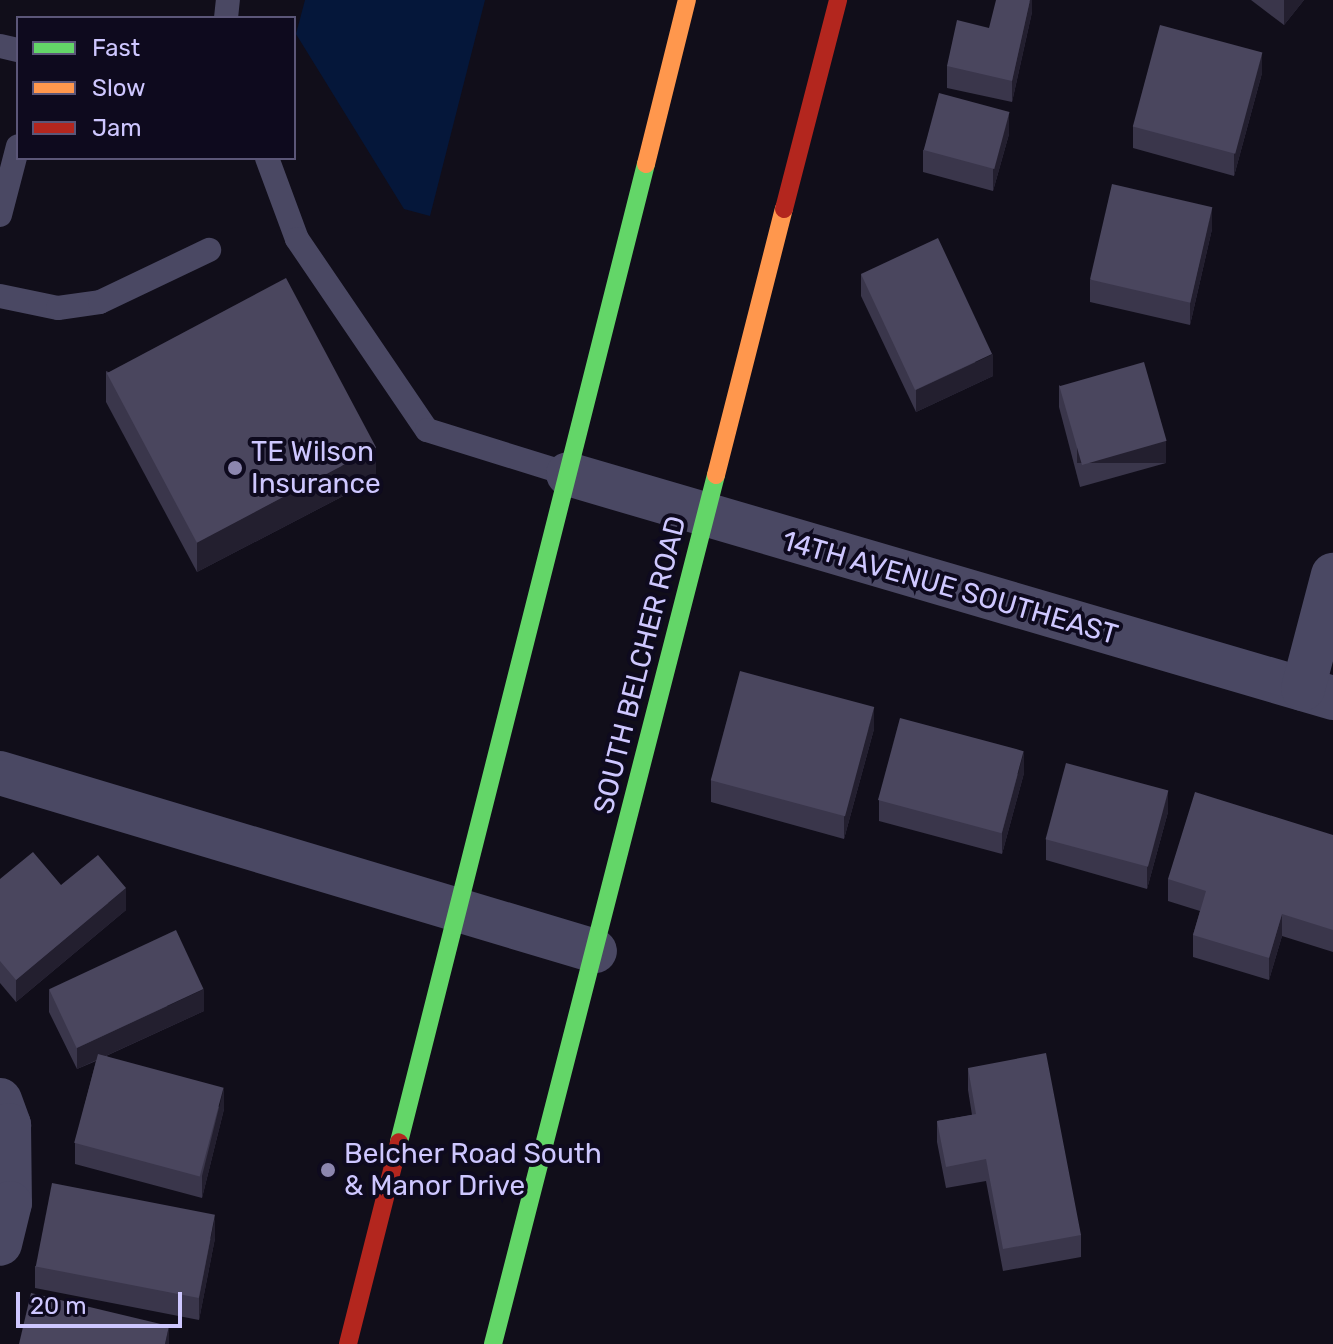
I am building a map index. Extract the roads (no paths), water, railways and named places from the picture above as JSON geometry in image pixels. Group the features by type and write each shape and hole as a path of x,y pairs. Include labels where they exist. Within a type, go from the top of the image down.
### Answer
{"main road":[{"path":"348,1344 687,0"},
{"name":"SOUTH BELCHER ROAD","path":"493,1344 838,0"}],"street":[{"name":"14TH AVENUE SOUTHEAST","path":"568,474 707,518 1318,694"},
{"path":"1318,694 1333,575"},
{"path":"0,773 595,951"},
{"path":"0,1100 9,1125 10,1203 0,1244"}],"lane":[{"path":"0,215 16,154"},
{"path":"268,160 297,239 427,430 568,474"},
{"path":"0,296 58,308 100,302 209,250"}],"water":[{"path":"305,0 485,0 430,216 404,209 296,34"}],"place":[{"name":"TE Wilson Insurance","path":"235,468"},
{"name":"Belcher Road South & Manor Drive","path":"328,1170"}]}
